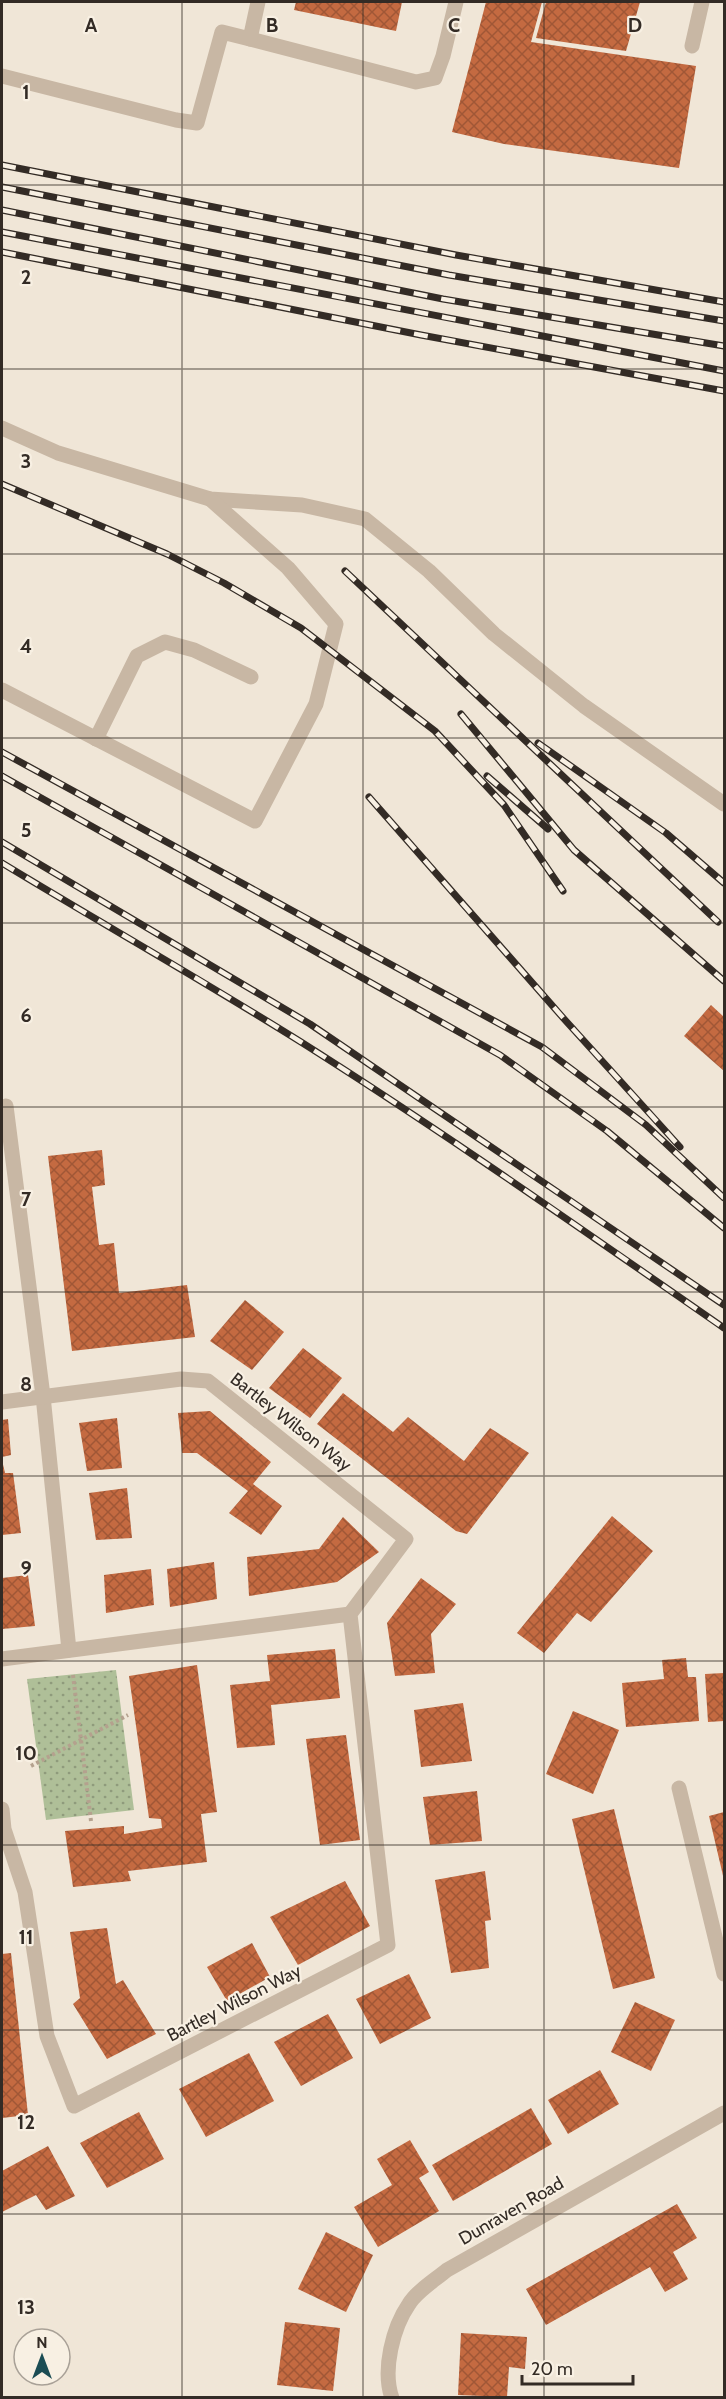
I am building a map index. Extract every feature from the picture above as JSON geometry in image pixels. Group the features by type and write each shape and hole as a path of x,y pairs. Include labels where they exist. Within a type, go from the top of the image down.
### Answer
{"street":[{"path":"250,39 258,2"},
{"path":"2,76 176,120 197,123 222,32 416,82 435,78 443,56 456,2"},
{"path":"692,46 702,2"},
{"path":"2,428 58,453 210,499 302,505 365,519 429,572 494,634 584,706 724,804"},
{"path":"2,690 255,821 316,704 336,624 288,568 210,499"},
{"path":"96,739 137,656 165,642 194,650 251,677"},
{"path":"6,1106 43,1396 69,1650"},
{"name":"Bartley Wilson Way","path":"2,1402 181,1379 208,1381 406,1539 350,1614 388,1945 74,2106 47,2036 25,1892 4,1829 2,1809"},
{"path":"2,1659 350,1614"},
{"path":"679,1788 724,1974"},
{"name":"Dunraven Road","path":"392,2397 390,2361 396,2329 410,2302 447,2270 724,2113"}],"path":[{"path":"72,1669 91,1821"},
{"path":"31,1766 128,1715"}],"green space":[{"path":"116,1670 134,1810 46,1820 27,1679"}],"building":[{"path":"296,2 402,2 396,31 294,10"},
{"path":"486,2 542,2 531,42 696,66 679,168 504,144 452,132"},
{"path":"546,2 640,2 626,51 536,38"},
{"path":"711,1005 724,1017 724,1071 684,1036"},
{"path":"102,1150 105,1185 92,1187 99,1245 114,1243 119,1293 187,1285 195,1337 72,1351 48,1156"},
{"path":"245,1300 284,1332 252,1370 210,1341"},
{"path":"303,1348 342,1378 310,1418 269,1388"},
{"path":"343,1393 393,1432 408,1417 464,1461 490,1428 529,1453 467,1534 456,1531 317,1424"},
{"path":"210,1411 271,1462 253,1484 282,1506 261,1535 229,1513 248,1491 197,1453 182,1453 178,1413"},
{"path":"117,1418 122,1468 87,1471 79,1423"},
{"path":"8,1419 11,1455 2,1457 2,1420"},
{"path":"2,1460 5,1473 13,1473 21,1533 2,1535"},
{"path":"127,1488 132,1538 96,1540 89,1493"},
{"path":"612,1516 653,1551 591,1622 577,1613 544,1653 517,1633"},
{"path":"343,1517 379,1552 337,1582 249,1596 247,1557 319,1549"},
{"path":"214,1562 217,1599 170,1607 167,1569"},
{"path":"151,1569 154,1605 106,1613 104,1575"},
{"path":"28,1575 35,1626 2,1629 2,1578"},
{"path":"421,1578 456,1604 431,1634 435,1673 395,1676 387,1623"},
{"path":"335,1649 340,1698 271,1705 275,1745 237,1748 230,1685 270,1681 267,1655"},
{"path":"686,1658 688,1677 696,1677 699,1721 626,1727 622,1683 664,1679 662,1660"},
{"path":"197,1665 217,1812 201,1814 207,1862 128,1871 131,1881 73,1887 65,1831 124,1826 124,1834 162,1828 161,1819 149,1818 129,1676"},
{"path":"724,1673 724,1721 708,1722 705,1674"},
{"path":"463,1703 472,1761 421,1767 414,1710"},
{"path":"573,1711 619,1730 593,1794 546,1774"},
{"path":"346,1735 360,1840 320,1845 306,1739"},
{"path":"477,1791 482,1841 430,1845 423,1797"},
{"path":"614,1809 655,1978 613,1989 572,1819"},
{"path":"724,1812 724,1880 709,1816"},
{"path":"485,1871 491,1920 485,1921 489,1968 451,1973 435,1880"},
{"path":"345,1881 370,1926 298,1965 270,1917"},
{"path":"107,1928 116,1984 123,1980 156,2034 107,2059 73,2004 80,1998 70,1932"},
{"path":"252,1943 270,1977 227,2001 207,1967"},
{"path":"11,1953 28,2115 2,2118 2,1954"},
{"path":"409,1974 431,2018 380,2044 356,1999"},
{"path":"635,2002 675,2020 651,2071 611,2052"},
{"path":"328,2014 353,2058 301,2086 274,2042"},
{"path":"249,2053 274,2101 206,2137 179,2089"},
{"path":"600,2070 619,2104 568,2134 548,2100"},
{"path":"531,2108 552,2144 453,2201 432,2165"},
{"path":"139,2112 164,2159 107,2188 80,2143"},
{"path":"410,2140 429,2172 419,2178 439,2211 378,2247 354,2207 392,2185 377,2159"},
{"path":"48,2146 75,2196 46,2210 36,2195 2,2212 2,2171"},
{"path":"677,2204 697,2238 673,2252 688,2279 665,2292 650,2267 546,2325 526,2289"},
{"path":"326,2232 373,2255 346,2312 298,2289"},
{"path":"285,2322 340,2328 333,2391 277,2385"},
{"path":"461,2333 527,2337 525,2369 509,2367 507,2397 458,2395"}],"railway":[{"path":"2,165 456,255 724,302"},
{"path":"2,187 449,275 724,321"},
{"path":"2,210 443,299 724,346"},
{"path":"2,232 724,371"},
{"path":"2,252 421,335 724,391"},
{"path":"2,484 167,554 224,583 301,628 435,731 504,805 563,891"},
{"path":"345,571 718,922"},
{"path":"461,714 574,850 724,981"},
{"path":"538,743 666,833 724,883"},
{"path":"2,752 542,1047 646,1125 724,1198"},
{"path":"2,776 500,1055 607,1131 724,1228"},
{"path":"487,776 548,829"},
{"path":"369,797 680,1147"},
{"path":"2,842 310,1024 724,1305"},
{"path":"2,863 226,996 355,1076 724,1328"}]}
